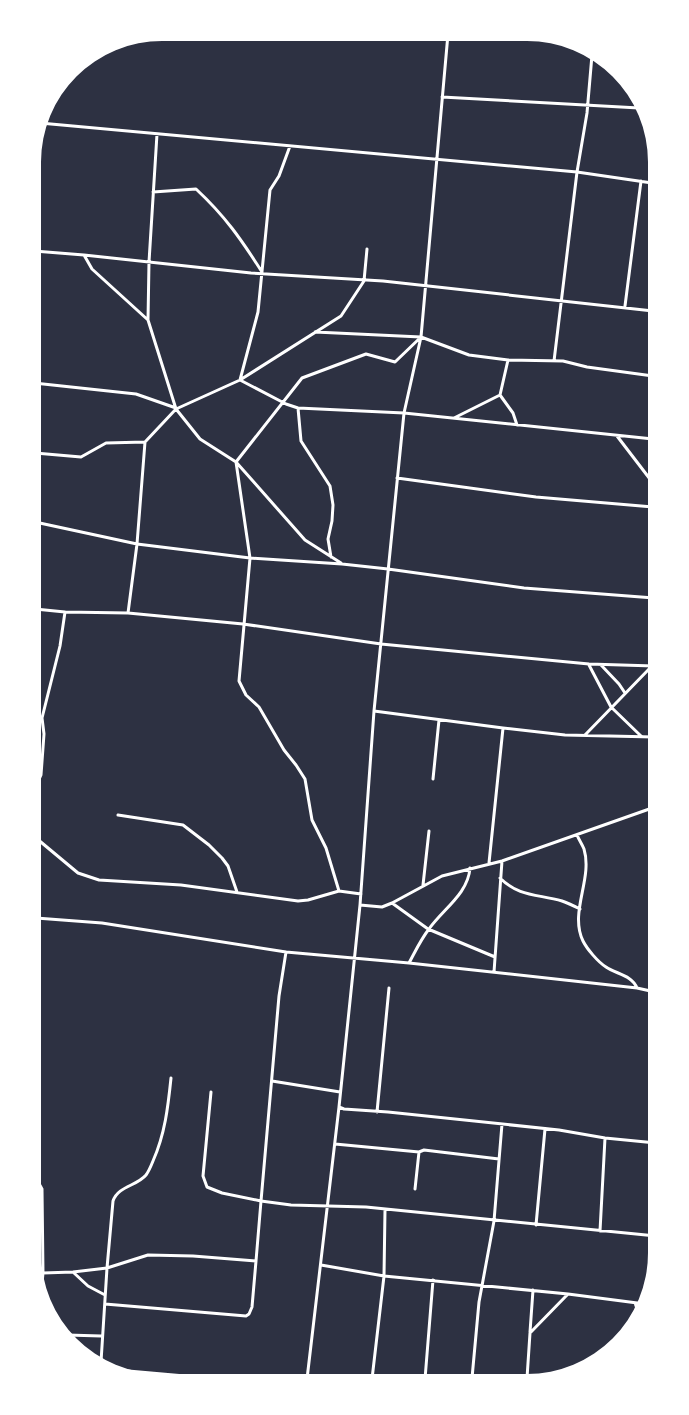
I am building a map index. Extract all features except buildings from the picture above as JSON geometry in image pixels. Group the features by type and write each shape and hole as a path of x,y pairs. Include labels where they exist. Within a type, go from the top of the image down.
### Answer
{"street":[{"path":"308,1374 326,1206 335,1144 360,905 374,710 397,478 404,413 420,336 447,41"},
{"path":"554,361 591,61"},
{"path":"442,97 634,108"},
{"path":"47,124 577,172 648,182"},
{"path":"158,134 149,262 148,320 176,409 200,439 236,462 305,540 342,564"},
{"path":"240,380 258,312 270,190 279,176 290,146"},
{"path":"626,306 641,181"},
{"path":"154,192 196,189 217,209 237,233 263,273"},
{"path":"128,613 137,544 145,442 176,409 240,380 341,316 364,280 367,249"},
{"path":"42,252 263,273 425,285 648,309"},
{"path":"84,255 92,269 148,320"},
{"path":"315,332 420,336 469,355 508,360 554,361 648,375"},
{"path":"339,890 326,848 312,820 305,779 284,750 259,707 246,695 239,681 250,558 236,462 302,378 366,354 395,362 420,336"},
{"path":"454,419 500,395 508,360"},
{"path":"240,380 298,408 404,413 648,438"},
{"path":"42,384 136,394 176,409"},
{"path":"500,395 513,412 517,425"},
{"path":"298,408 301,441 330,486 333,505 328,539 331,557"},
{"path":"617,435 648,476"},
{"path":"42,454 81,457 106,443 145,442"},
{"path":"397,478 536,497 648,507"},
{"path":"42,523 137,544 250,558 342,564 524,588 648,598"},
{"path":"42,610 128,613 244,624 381,644 589,664 648,667"},
{"path":"41,769 44,734 42,718 60,646 65,612"},
{"path":"589,664 611,707 641,736"},
{"path":"601,665 620,684 625,693"},
{"path":"585,734 648,671"},
{"path":"374,710 565,735 647,736"},
{"path":"433,779 439,720"},
{"path":"489,863 503,728"},
{"path":"360,905 377,908 392,903 442,876 502,861 647,809"},
{"path":"118,815 183,825 209,844 222,858 228,866 237,892"},
{"path":"423,886 429,831"},
{"path":"577,835 584,849 586,864 580,909 580,929 583,941 604,967 631,979 637,988"},
{"path":"41,842 78,873 99,880 181,885 298,901 308,900 339,890 361,894"},
{"path":"494,972 502,861"},
{"path":"409,963 428,929 460,894 468,880 470,868"},
{"path":"500,878 517,891 564,902 580,909"},
{"path":"392,903 428,929 495,957"},
{"path":"41,918 102,923 286,952 494,972 647,990"},
{"path":"104,1304 246,1316 249,1314 252,1308 279,996 286,952"},
{"path":"377,1112 389,988"},
{"path":"101,1357 107,1268 115,1198 124,1188 145,1176 149,1170 159,1148 167,1119 171,1078"},
{"path":"272,1081 340,1092"},
{"path":"210,1092 203,1176 207,1187 222,1193 291,1205 356,1207 647,1235"},
{"path":"339,1107 502,1124 647,1142"},
{"path":"472,1374 479,1302 494,1221 502,1124"},
{"path":"536,1225 544,1129"},
{"path":"600,1231 605,1138"},
{"path":"335,1144 419,1152 424,1150 499,1159"},
{"path":"415,1190 419,1152"},
{"path":"41,1187 43,1273 107,1268 148,1255 194,1256 256,1261"},
{"path":"373,1374 384,1276 385,1210"},
{"path":"321,1265 384,1276 533,1290 635,1303"},
{"path":"73,1272 88,1286 105,1296"},
{"path":"425,1374 433,1280"},
{"path":"527,1374 533,1290"},
{"path":"530,1333 568,1294"},
{"path":"74,1335 101,1336"}]}
